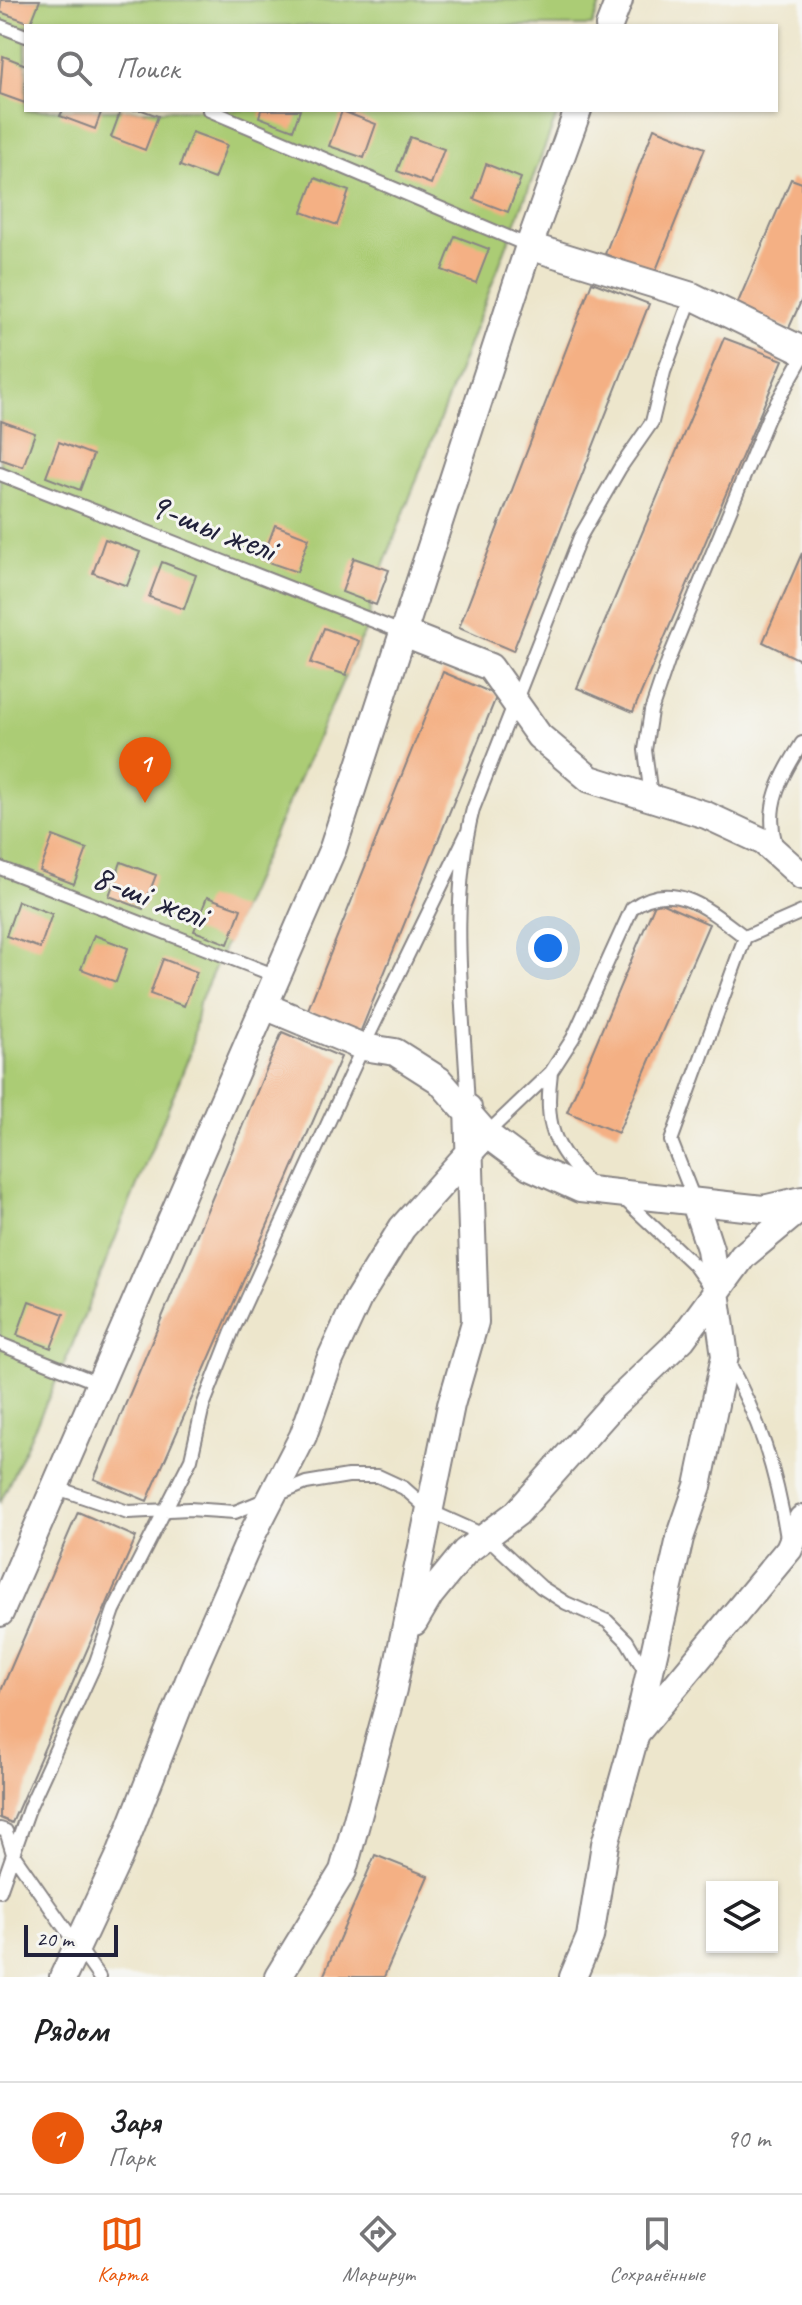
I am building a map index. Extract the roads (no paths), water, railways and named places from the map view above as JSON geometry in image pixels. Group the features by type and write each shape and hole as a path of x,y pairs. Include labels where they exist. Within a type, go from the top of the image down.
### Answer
{"street":[{"path":"610,24 619,0"},
{"path":"0,1613 98,1383 267,1007 333,848 529,246 577,112"},
{"path":"529,246 692,296 802,350"},
{"path":"404,633 490,667 539,736 590,779 706,815 764,842 802,876"},
{"path":"267,1007 363,1047 395,1052 439,1080 468,1108 478,1143 475,1322 451,1405 403,1643 343,1871 278,1977"},
{"path":"478,1143 580,1189 763,1209 802,1200"},
{"path":"63,1977 119,1857 241,1560 275,1497 358,1299 402,1228 478,1143"},
{"path":"573,1977 590,1937 605,1844 636,1733 680,1538 698,1486 725,1356 710,1249 695,1203"},
{"path":"403,1643 430,1595 465,1552 517,1513 613,1405 682,1339 743,1256 802,1207"},
{"path":"636,1733 789,1549 802,1519"}],"lane":[{"path":"0,26 24,35"},
{"path":"214,112 529,246"},
{"path":"468,1108 459,921 461,855 467,833 515,699 580,537 652,422 664,372 692,296"},
{"path":"651,797 645,750 651,711 664,673 768,418 802,358"},
{"name":"9-шы желі","path":"0,474 404,633"},
{"path":"779,856 770,823 773,797 802,743"},
{"path":"0,1891 30,1806 96,1662 114,1610 191,1459 203,1406 232,1332 363,1047 467,833"},
{"name":"8-ші желі","path":"0,868 279,977"},
{"path":"478,1143 551,1072 573,1038 632,908 649,895 675,895 709,911 745,937"},
{"path":"695,1203 671,1141 745,937 802,912"},
{"path":"551,1072 548,1126 563,1155 694,1265 716,1296"},
{"path":"0,1344 98,1383"},
{"path":"725,1356 749,1399 777,1476 789,1549"},
{"path":"54,1487 128,1512 166,1509 235,1512 306,1483 348,1476 378,1476 404,1488 430,1511 486,1536 541,1587 566,1603 607,1621 627,1641 648,1676"},
{"path":"0,1829 6,1831 13,1854 99,1977"}],"place":[{"name":"Заря","path":"145,803"}]}
